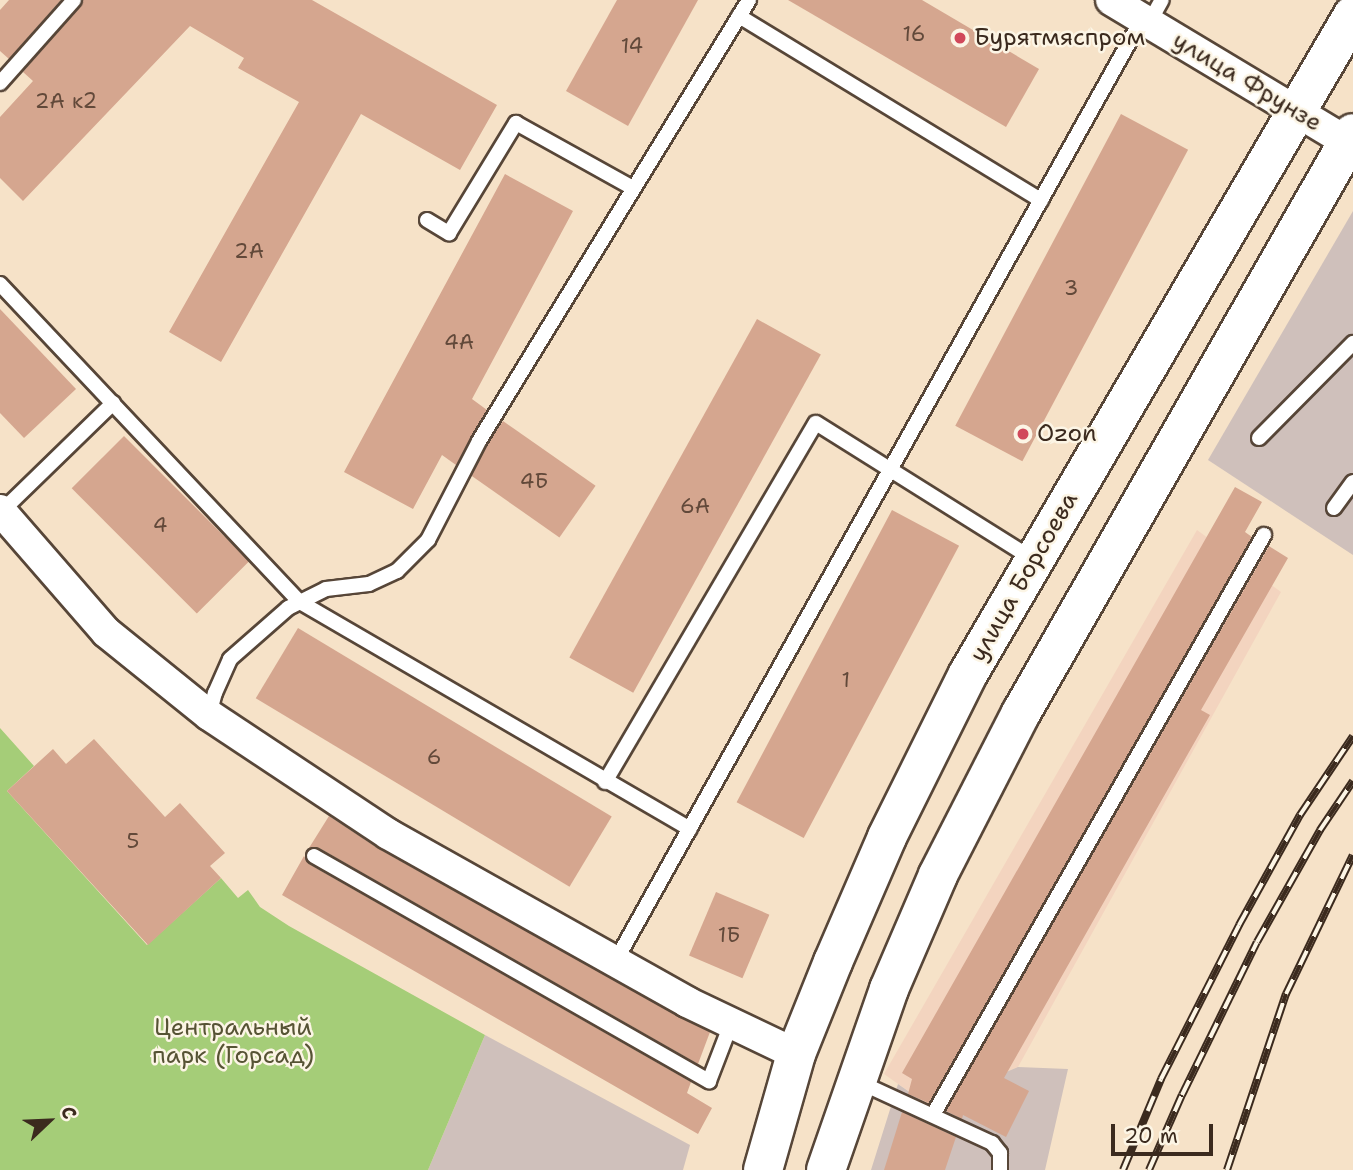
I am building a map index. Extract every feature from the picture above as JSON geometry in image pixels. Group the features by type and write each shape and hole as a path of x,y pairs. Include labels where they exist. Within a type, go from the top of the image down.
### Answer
{"main road":[{"name":"улица Борсоева","path":"763,1170 796,1054 887,837 968,674 1353,15"},
{"path":"826,1170 889,989 938,875 1021,713 1350,137"}],"street":[{"name":"улица Фрунзе","path":"1111,0 1151,14 1297,111 1350,137"},
{"path":"1,510 106,632 209,715 388,834 615,962 731,1024 796,1054"}],"lane":[{"path":"0,83 74,0"},
{"path":"209,715 215,693 230,659 288,608 326,589 369,584 397,572 428,540 479,441 749,0"},
{"path":"615,962 1041,200 1151,14"},
{"path":"739,16 1041,200"},
{"path":"427,220 449,233 516,123 633,188"},
{"path":"0,284 300,602 605,782 690,829"},
{"path":"1259,438 1353,343"},
{"path":"1,510 113,403"},
{"path":"605,782 816,423 1034,560"},
{"path":"1334,508 1353,482"},
{"path":"933,1115 1264,535"},
{"path":"314,856 709,1081 731,1024"},
{"path":"856,1081 992,1143 1000,1153 1000,1170"}],"shaded area":[{"path":"1353,211 1353,555 1208,460"},
{"path":"1197,530 1281,592 1018,1067 928,1105 884,1074"},
{"path":"485,1035 690,1145 683,1170 428,1170"},
{"path":"1018,1067 1068,1069 1045,1170 871,1170 898,1084 928,1105"}],"green space":[{"name":"Центральный парк (Горсад)","path":"0,728 34,766 7,791 147,945 221,878 238,898 248,890 260,907 289,926 485,1035 428,1170 0,1170"}],"building":[{"path":"9,0 61,0 9,59 0,51 0,10"},
{"path":"83,0 312,0 497,105 460,170 361,114 221,362 169,332 299,102 238,68 244,58 190,26 23,201 0,178 0,117 33,81 23,72"},
{"path":"617,0 698,0 628,126 566,91"},
{"path":"788,0 922,0 1039,69 1006,127"},
{"path":"1121,114 1188,150 1022,461 955,426"},
{"path":"505,174 573,211 472,399 487,410 456,465 442,455 413,509 344,472"},
{"path":"0,309 76,389 24,438 0,413"},
{"path":"757,319 821,354 633,693 569,657"},
{"path":"503,421 596,486 559,537 467,473"},
{"path":"124,436 249,561 197,613 72,488"},
{"path":"1235,487 1262,502 1245,532 1252,537 929,1103 908,1094 912,1079 902,1073"},
{"path":"892,510 959,546 804,838 737,802"},
{"path":"1269,546 1288,558 1201,710 1210,715 1004,1078 1029,1091 1006,1137 963,1115 962,1119 946,1111"},
{"path":"298,628 612,817 569,887 256,698"},
{"path":"94,739 165,817 180,803 225,853 210,866 221,878 148,945 7,791 53,749 66,764"},
{"path":"329,816 379,849 710,1032 698,1064 319,848 309,848"},
{"path":"304,856 309,864 691,1082 687,1093 712,1108 698,1134 282,895"},
{"path":"716,892 769,915 742,978 689,956"},
{"path":"902,1112 956,1137 945,1170 884,1170"}],"railway":[{"path":"1123,1170 1161,1079 1239,925 1300,815 1353,736"},
{"path":"1149,1170 1182,1095 1257,942 1320,830 1353,781"},
{"path":"1227,1170 1286,994 1353,855"}],"place":[{"name":"Бурятмяспром","path":"960,38"},
{"name":"Ozon","path":"1023,434"}]}
